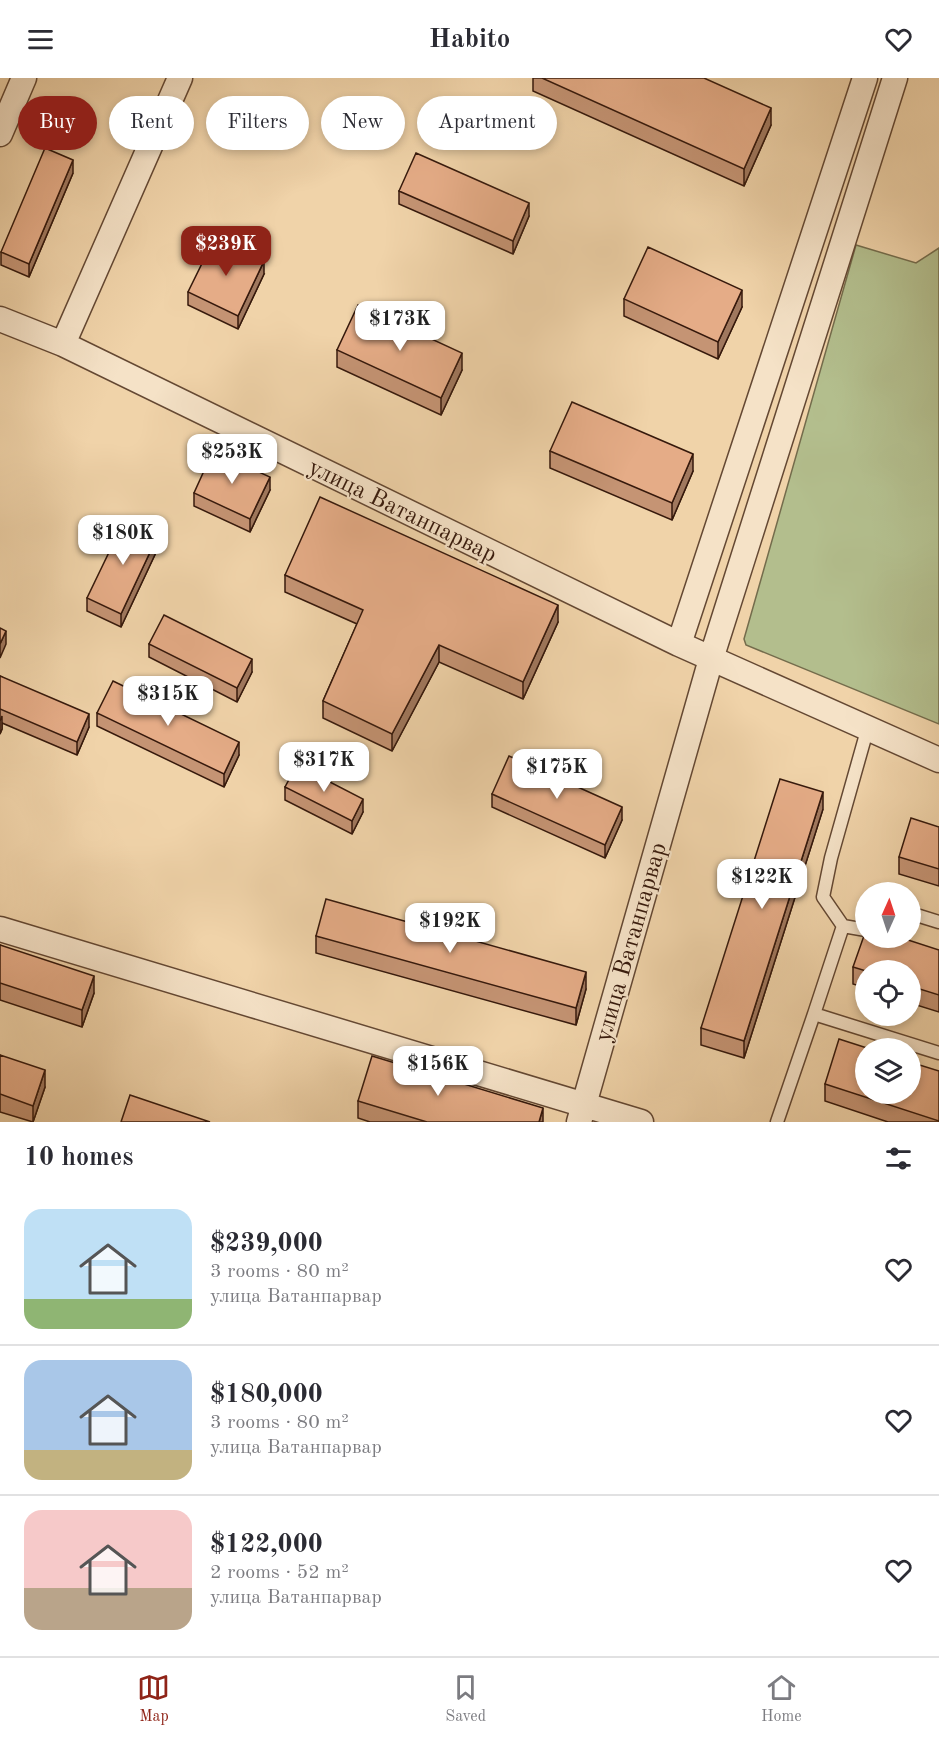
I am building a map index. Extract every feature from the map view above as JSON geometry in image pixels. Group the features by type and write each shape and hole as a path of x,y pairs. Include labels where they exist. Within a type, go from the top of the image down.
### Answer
{"street":[{"path":"0,134 24,78"},
{"path":"63,344 180,78"},
{"path":"679,644 865,78"},
{"path":"711,659 895,78"},
{"name":"улица Ватанпарвар","path":"0,319 63,344 679,644 939,760"},
{"name":"улица Ватанпарвар","path":"582,1113 711,659"},
{"path":"0,929 582,1113 641,1122"}],"lane":[{"path":"855,928 843,926 823,897 831,858 868,727"},
{"path":"921,916 939,922"},
{"path":"777,1122 843,926"},
{"path":"814,1014 939,1053"}],"green space":[{"path":"856,245 916,263 939,248 939,724 746,645 744,639"}],"building":[{"path":"542,78 704,78 771,108 744,169"},
{"path":"44,150 50,150 73,160 29,264 1,252"},
{"path":"416,153 529,203 513,241 399,191"},
{"path":"215,237 264,261 238,316 188,292"},
{"path":"648,247 742,290 718,342 624,299"},
{"path":"358,305 462,353 441,398 337,350"},
{"path":"572,402 693,454 672,503 550,451"},
{"path":"213,451 270,477 250,519 194,493"},
{"path":"320,497 558,605 523,682 439,645 392,734 323,701 363,610 285,575"},
{"path":"126,517 159,533 121,614 87,598"},
{"path":"164,615 252,659 237,688 149,644"},
{"path":"0,628 6,631 0,644"},
{"path":"0,676 89,714 77,742 0,709"},
{"path":"113,681 239,742 224,774 97,713"},
{"path":"509,756 622,807 605,845 492,794"},
{"path":"297,765 363,799 352,821 285,787"},
{"path":"780,779 823,792 744,1041 701,1028"},
{"path":"911,818 939,827 939,869 899,857"},
{"path":"326,899 586,972 576,1008 316,936"},
{"path":"921,944 939,950 939,995 921,989 921,960 855,960 860,948 921,948"},
{"path":"0,945 94,976 82,1010 0,983"},
{"path":"839,1039 855,1044 855,1094 825,1084"},
{"path":"0,1055 45,1070 33,1106 0,1094"},
{"path":"372,1056 543,1108 539,1122 427,1122 358,1101"},
{"path":"921,1065 939,1071 939,1121 887,1104 921,1104"},
{"path":"130,1095 210,1122 121,1122"}]}
